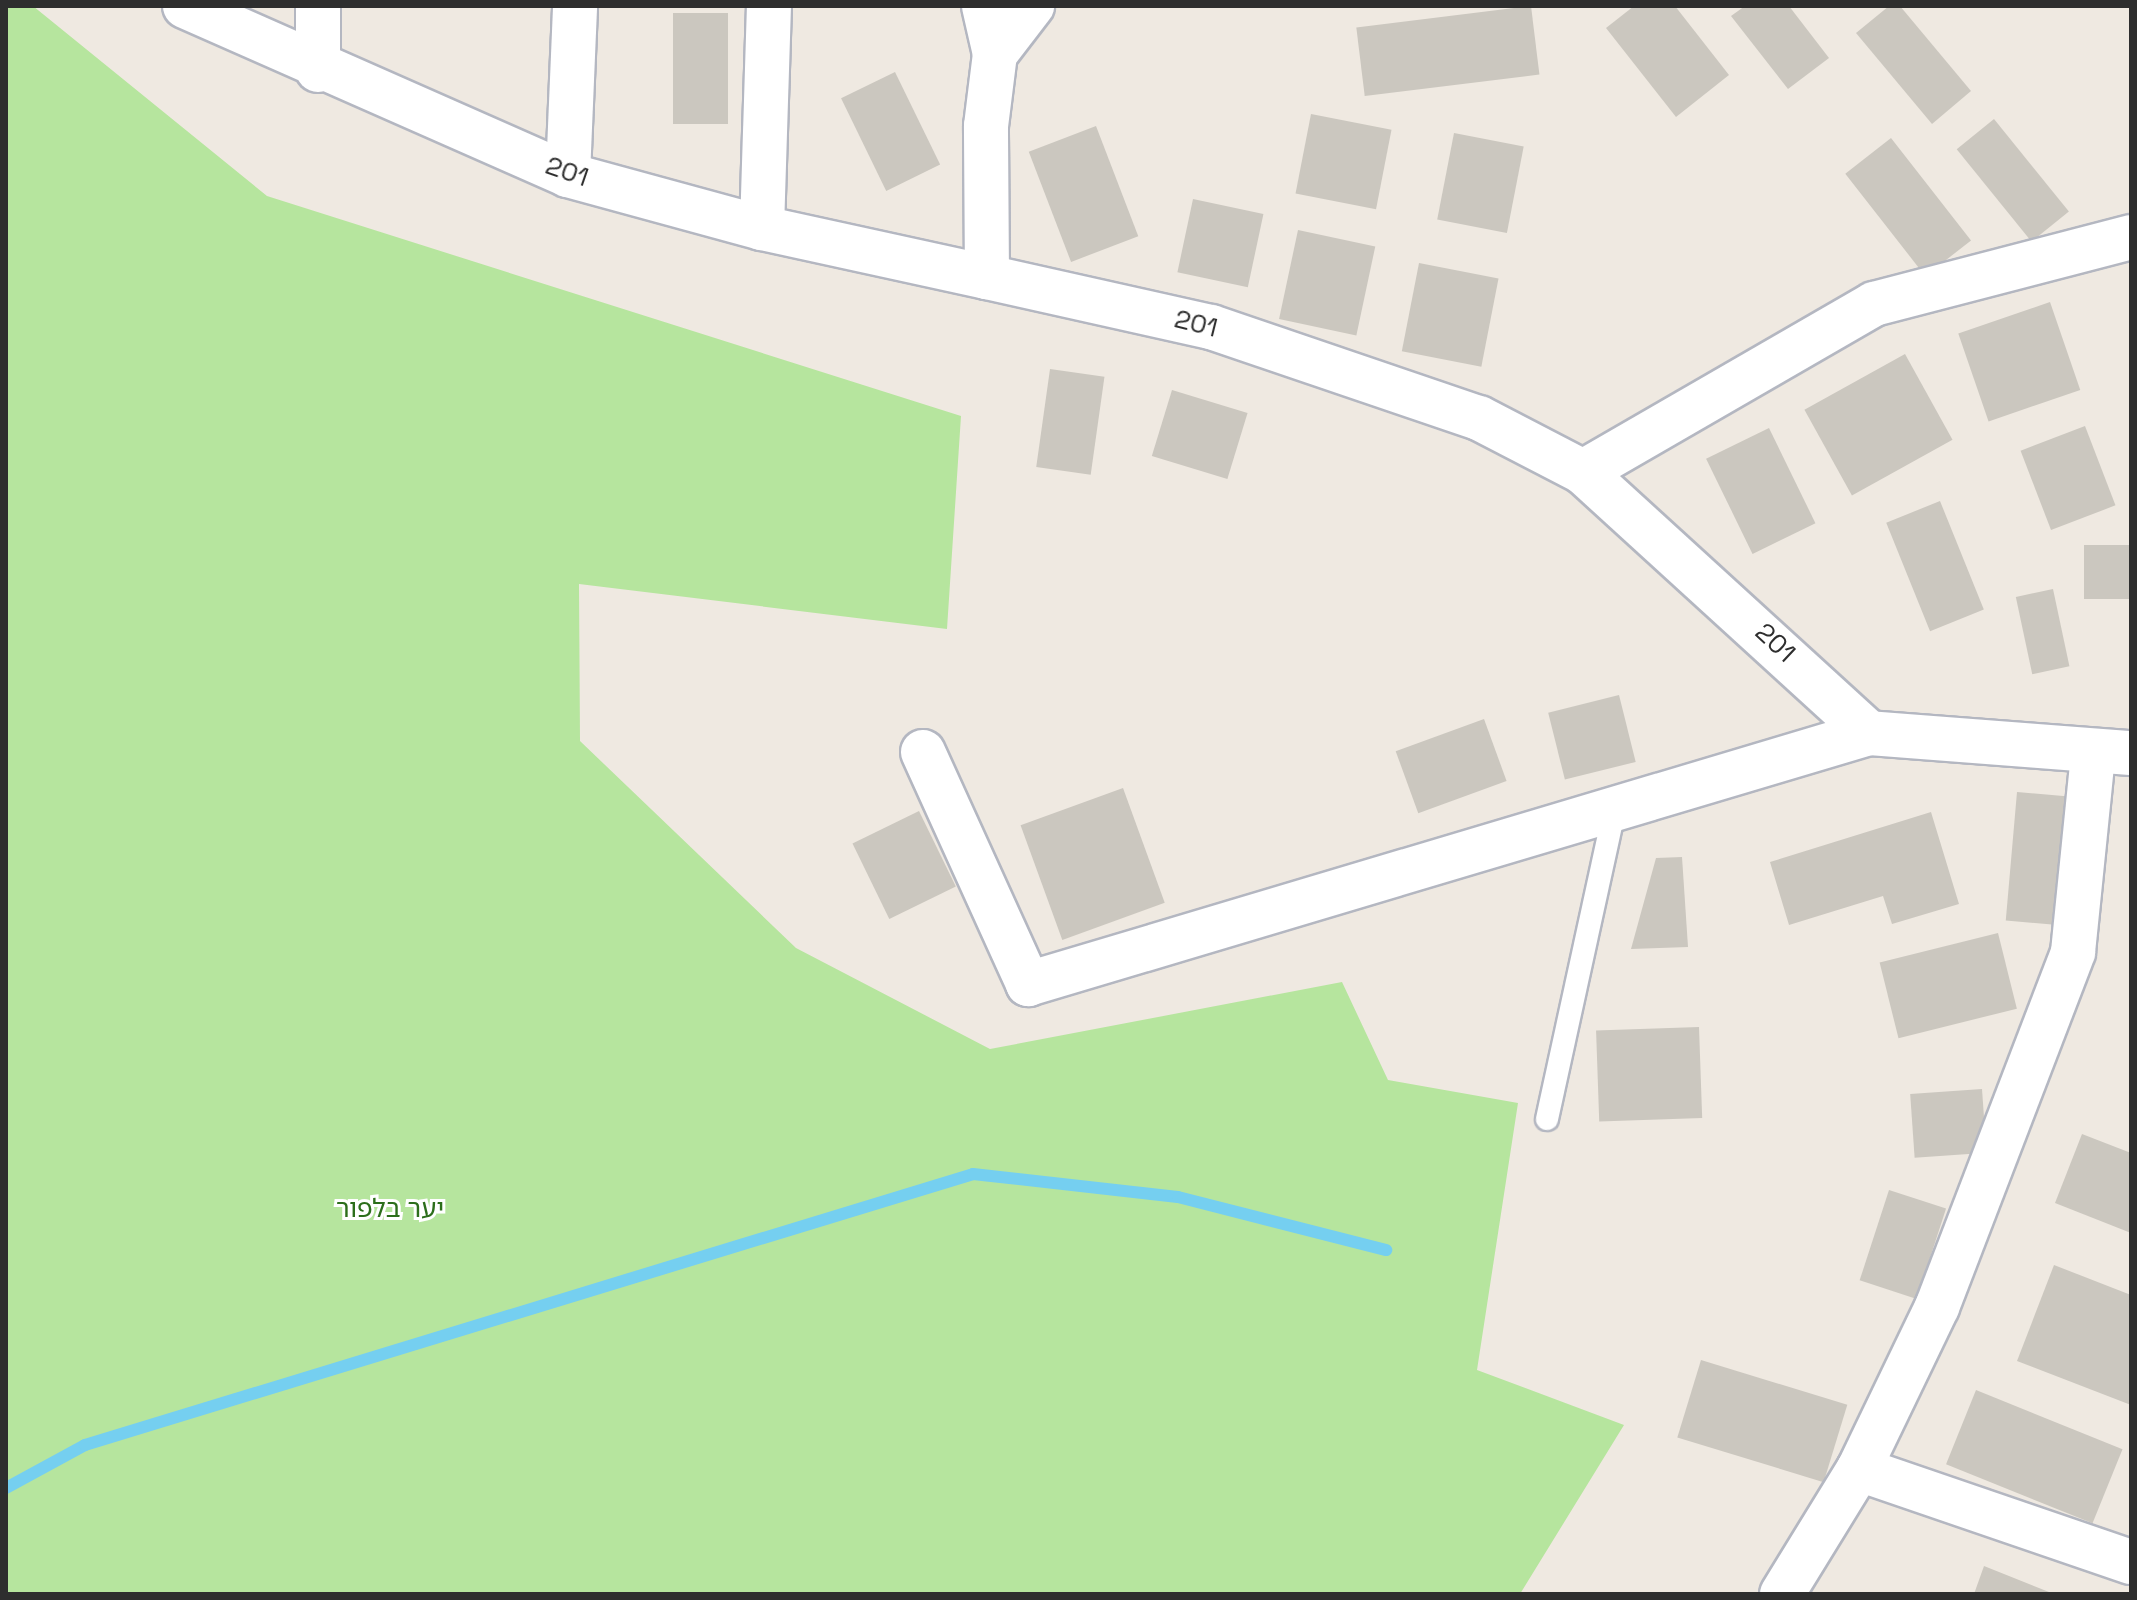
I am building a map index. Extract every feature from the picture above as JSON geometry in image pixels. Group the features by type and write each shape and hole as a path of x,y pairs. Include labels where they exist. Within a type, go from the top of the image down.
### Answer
{"street":[{"name":"201","path":"185,6 318,70 568,175 762,228 1211,327 1479,418 1583,472 1869,733"},
{"path":"318,6 318,70"},
{"path":"568,175 575,6"},
{"path":"762,228 769,6"},
{"path":"984,6 995,54 986,126 987,277"},
{"path":"995,54 1032,6"},
{"path":"1583,472 1874,304 2131,237"},
{"path":"923,752 1028,984 1615,805 1869,733 2112,754 2073,952 1937,1307 1859,1469 1782,1594"},
{"path":"1859,1469 2131,1562"}],"lane":[{"path":"1547,1119 1615,805"}],"green space":[{"name":"יער בלפור","path":"6,6 33,6 267,196 961,416 947,629 579,584 580,741 796,948 990,1049 1342,982 1388,1080 1518,1103 1477,1370 1624,1425 1520,1594 6,1594"}],"building":[{"path":"1531,6 1539,74 1365,96 1356,27"},
{"path":"1634,6 1675,6 1729,75 1676,117 1606,28"},
{"path":"1745,6 1789,6 1829,58 1788,89 1731,16"},
{"path":"1889,6 1900,6 1971,91 1932,124 1856,33"},
{"path":"673,13 728,13 728,124 673,124"},
{"path":"895,72 940,165 886,191 841,98"},
{"path":"1311,114 1391,130 1376,209 1296,194"},
{"path":"1994,119 2069,211 2032,242 1957,149"},
{"path":"1096,126 1138,236 1071,262 1029,152"},
{"path":"1454,133 1524,147 1507,233 1437,219"},
{"path":"1891,138 1971,240 1925,276 1845,174"},
{"path":"1193,199 1263,214 1248,287 1177,272"},
{"path":"1298,230 1375,246 1356,335 1279,319"},
{"path":"1419,263 1499,278 1481,367 1402,351"},
{"path":"2050,302 2080,390 1989,422 1958,334"},
{"path":"1905,354 1953,440 1852,495 1804,410"},
{"path":"1050,369 1104,377 1091,475 1036,467"},
{"path":"1172,390 1248,413 1227,479 1152,456"},
{"path":"2085,426 2115,505 2051,530 2021,451"},
{"path":"1769,428 1815,523 1753,554 1706,459"},
{"path":"1940,501 1984,609 1930,631 1886,523"},
{"path":"2084,545 2131,545 2131,599 2084,599"},
{"path":"2053,589 2069,666 2032,674 2016,597"},
{"path":"1619,695 1636,762 1565,780 1548,713"},
{"path":"1484,719 1507,781 1418,813 1396,751"},
{"path":"1123,788 1165,903 1062,940 1021,825"},
{"path":"2017,792 2072,797 2061,925 2006,921"},
{"path":"919,811 956,886 889,919 852,843"},
{"path":"1931,812 1959,904 1892,924 1883,896 1789,925 1770,862"},
{"path":"1682,857 1688,947 1631,949 1656,858"},
{"path":"1998,933 2017,1009 1898,1038 1880,963"},
{"path":"1699,1027 1702,1118 1599,1122 1596,1031"},
{"path":"1982,1089 1986,1153 1915,1158 1910,1094"},
{"path":"2082,1134 2131,1153 2131,1233 2055,1203"},
{"path":"1889,1190 1946,1209 1917,1299 1860,1280"},
{"path":"2054,1265 2131,1295 2131,1405 2017,1361"},
{"path":"1701,1360 1847,1405 1824,1482 1677,1437"},
{"path":"1976,1390 2122,1449 2093,1523 1946,1464"},
{"path":"1984,1566 2054,1594 1974,1594"}],"waterway":[{"path":"6,1488 85,1445 973,1174 1178,1197 1386,1250"}]}
